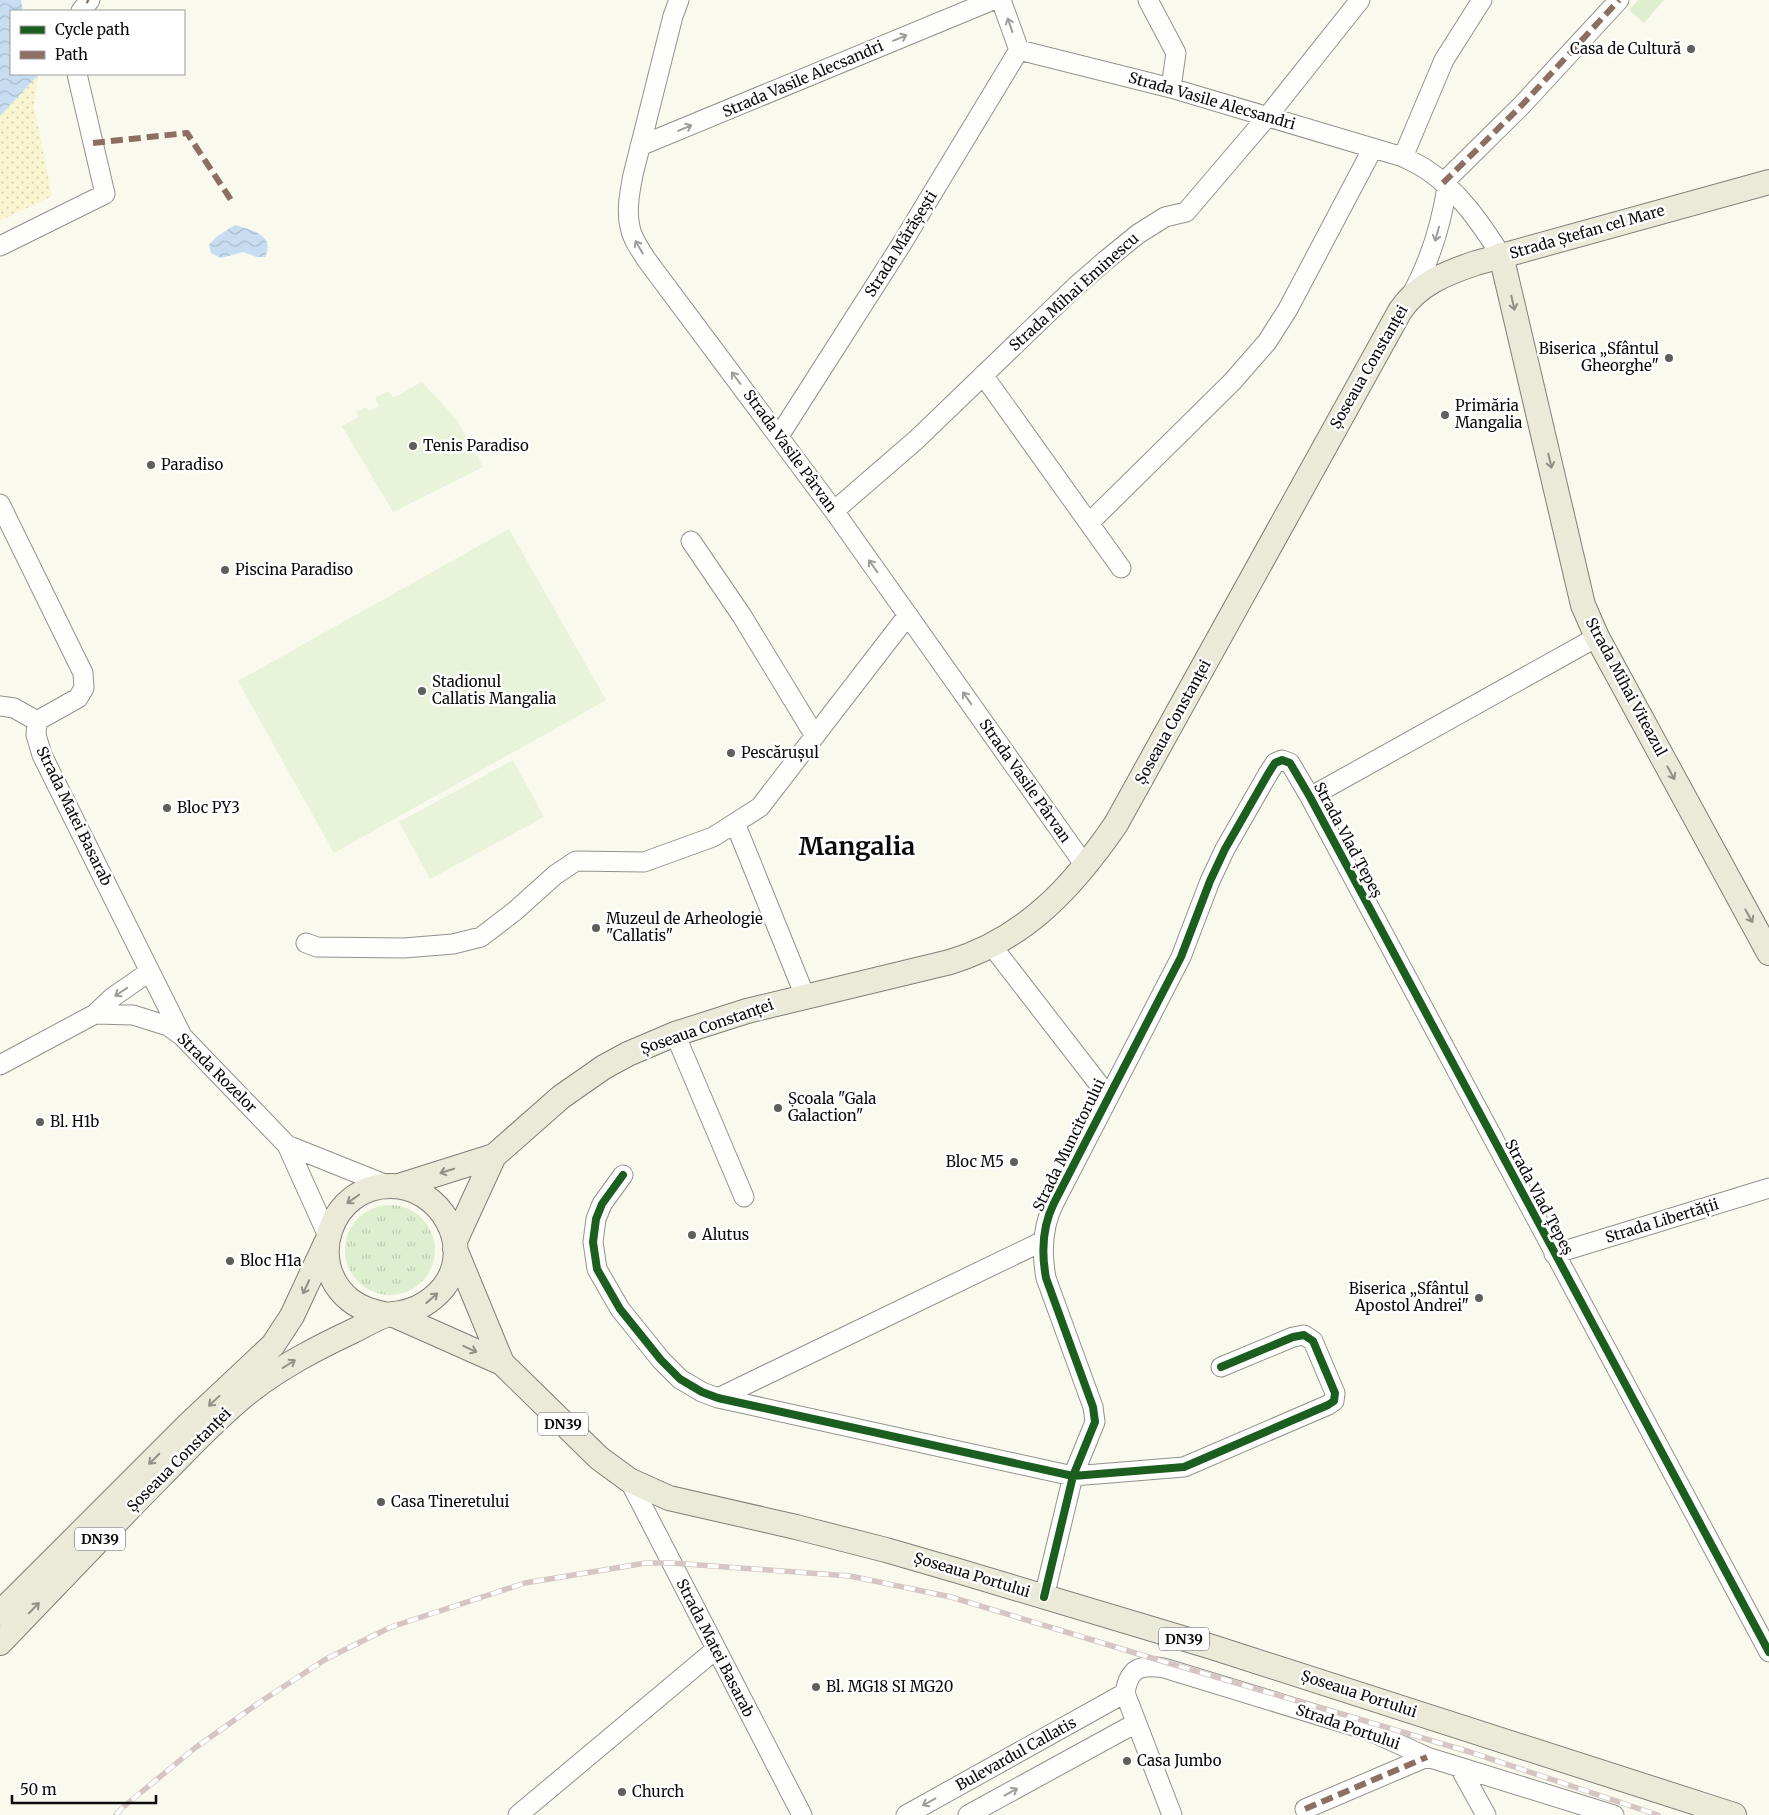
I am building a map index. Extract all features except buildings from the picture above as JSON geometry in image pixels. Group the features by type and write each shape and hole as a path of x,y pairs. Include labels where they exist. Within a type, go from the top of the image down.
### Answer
{"main road":[{"name":"Strada Ștefan cel Mare","path":"1410,297 1429,283 1453,271 1501,255 1769,182"},
{"name":"Strada Mihai Viteazul","path":"1501,255 1583,605 1597,637 1769,953"},
{"name":"Șoseaua Constanței","path":"393,1186 494,1156 561,1097 604,1067 651,1043 747,1011 971,956 1014,933 1047,906 1086,867 1120,818 1321,451 1400,311 1410,297"},
{"name":"Șoseaua Constanței","path":"455,1245 494,1156"},
{"path":"393,1186 415,1190 430,1198 446,1217 455,1245 453,1268 444,1286 431,1301 413,1311 391,1315 367,1310 349,1299 335,1283 328,1264 327,1239 335,1216 349,1200 367,1190 393,1186"},
{"name":"Șoseaua Constanței","path":"0,1613 189,1424 273,1346 292,1316 327,1239"},
{"name":"Șoseaua Portului","path":"455,1245 502,1363"},
{"name":"Șoseaua Constanței","path":"0,1643 201,1436 249,1392 290,1362 322,1345 391,1315"},
{"name":"Șoseaua Portului","path":"391,1315 502,1363 599,1458 629,1480 669,1498 886,1550 1212,1647 1734,1815"}],"street":[{"name":"Strada Vasile Pârvan","path":"679,0 673,16 633,175 629,202 630,227 636,243 834,511 1086,867"},
{"name":"Strada Vasile Alecsandri","path":"640,146 993,0"},
{"path":"1002,0 1019,50"},
{"path":"1148,0 1176,53 1171,88"},
{"name":"Strada Mihai Eminescu","path":"834,511 916,440 1074,287 1138,234 1165,217 1186,212 1267,117 1360,0"},
{"path":"1403,157 1444,60 1482,0"},
{"path":"1410,297 1431,255 1444,210 1445,185 1619,0"},
{"name":"Strada Vasile Alecsandri","path":"1019,50 1171,88 1403,157 1427,170 1445,185 1468,208 1486,230 1501,255"},
{"name":"Strada Mărășești","path":"779,436 901,245 1019,50"},
{"path":"0,246 105,194 76,75"},
{"path":"1089,523 1232,382 1267,342 1288,309 1374,148"},
{"path":"983,375 1121,568"},
{"path":"0,504 83,673 84,688 78,698 37,721 14,708 0,706"},
{"path":"691,541 742,616 815,736"},
{"path":"306,943 317,948 404,948 453,944 481,937 555,875 576,862 644,862 713,837 760,807 908,615"},
{"path":"1310,798 1597,637"},
{"name":"Strada Matei Basarab","path":"37,721 36,736 42,755 182,1036"},
{"name":"Strada Vlad Țepeș","path":"1282,760 1290,763 1310,798 1769,1652"},
{"name":"Strada Muncitorului","path":"1044,1597 1073,1476 1096,1422 1093,1407 1046,1278 1043,1261 1043,1241 1049,1214 1180,957 1210,881 1225,849 1275,762 1282,760"},
{"path":"735,823 805,996"},
{"name":"Strada Muncitorului","path":"992,946 1108,1096"},
{"path":"95,1014 113,997 149,972"},
{"name":"Strada Rozelor","path":"0,1064 95,1014 133,1015 168,1026 182,1036 287,1145 327,1239"},
{"path":"675,1034 744,1197"},
{"name":"Strada Rozelor","path":"287,1145 393,1186"},
{"path":"623,1175 602,1204 596,1219 593,1242 597,1269 620,1309 661,1360 680,1379 702,1392 718,1398 1073,1476 1184,1467 1328,1406 1334,1401 1335,1393 1312,1341 1304,1335 1293,1337 1221,1367"},
{"name":"Strada Libertății","path":"1554,1254 1769,1188"},
{"path":"718,1398 1043,1241"},
{"name":"Strada Matei Basarab","path":"629,1480 715,1650 802,1815"},
{"path":"518,1815 715,1650"},
{"name":"Strada Portului","path":"1125,1693 1130,1674 1138,1668 1149,1665 1164,1668 1370,1731 1427,1757 1614,1815"},
{"path":"1125,1693 1172,1815"},
{"name":"Bulevardul Callatis","path":"906,1815 1125,1693"},
{"name":"Bulevardul Callatis","path":"968,1815 1136,1723"},
{"path":"1305,1809 1427,1757"},
{"path":"1460,1768 1486,1815"}],"green space":[{"path":"1638,0 1664,0 1644,23 1629,10"},
{"name":"Tenis Paradiso","path":"422,382 457,420 483,467 393,512 342,426 358,417 356,412 366,407 369,411 379,406 375,398 389,391 393,398"},
{"name":"Stadionul Callatis Mangalia","path":"509,529 606,700 334,853 238,681"},
{"path":"513,760 544,817 430,879 399,822"},
{"path":"390,1205 407,1209 422,1218 431,1233 435,1250 431,1267 422,1282 407,1291 390,1295 373,1291 358,1282 349,1267 345,1250 349,1233 358,1218 373,1209"}],"sand":[{"path":"38,75 34,107 52,196 0,221 0,116"}],"water":[{"path":"0,0 21,0 23,10 10,10 10,75 38,75 0,116"},
{"path":"235,225 254,232 265,239 268,250 265,257 257,257 243,252 221,258 211,253 209,245 216,237"}],"railway":[{"path":"116,1815 195,1748 263,1700 326,1659 391,1627 525,1583 646,1563 671,1563 850,1576 951,1597 1470,1752 1658,1815"}],"marked path":[{"path":"1443,183 1522,105 1619,0"},
{"path":"93,143 187,133 231,200"},
{"path":"1305,1809 1427,1757"}],"cycle path":[{"path":"1044,1597 1073,1476 1095,1422 1093,1407 1046,1278 1043,1249 1047,1221 1054,1203 1181,957 1210,881 1225,849 1275,763 1282,760 1290,763 1310,797 1769,1652"},
{"path":"623,1175 602,1204 596,1219 593,1242 597,1269 620,1309 661,1360 680,1379 702,1392 718,1398 1073,1476 1184,1467 1334,1401 1335,1393 1313,1341 1304,1335 1293,1337 1221,1367"}],"place":[{"name":"Casa de Cultură","path":"1691,49"},
{"name":"Biserica „Sfântul Gheorghe\"","path":"1669,358"},
{"name":"Primăria Mangalia","path":"1445,415"},
{"name":"Tenis Paradiso","path":"413,446"},
{"name":"Paradiso","path":"151,465"},
{"name":"Piscina Paradiso","path":"225,570"},
{"name":"Stadionul Callatis Mangalia","path":"422,691"},
{"name":"Pescărușul","path":"731,753"},
{"name":"Bloc PY3","path":"167,808"},
{"name":"Muzeul de Arheologie \"Callatis\"","path":"596,928"},
{"name":"Școala \"Gala Galaction\"","path":"778,1108"},
{"name":"Bl. H1b","path":"40,1122"},
{"name":"Bloc M5","path":"1014,1162"},
{"name":"Alutus","path":"692,1235"},
{"name":"Bloc H1a","path":"230,1261"},
{"name":"Biserica „Sfântul Apostol Andrei\"","path":"1479,1298"},
{"name":"Casa Tineretului","path":"381,1502"},
{"name":"Bl. MG18 SI MG20","path":"816,1687"},
{"name":"Casa Jumbo","path":"1127,1761"},
{"name":"Church","path":"622,1792"}],"district":[{"name":"Mangalia","path":"857,846"}]}
